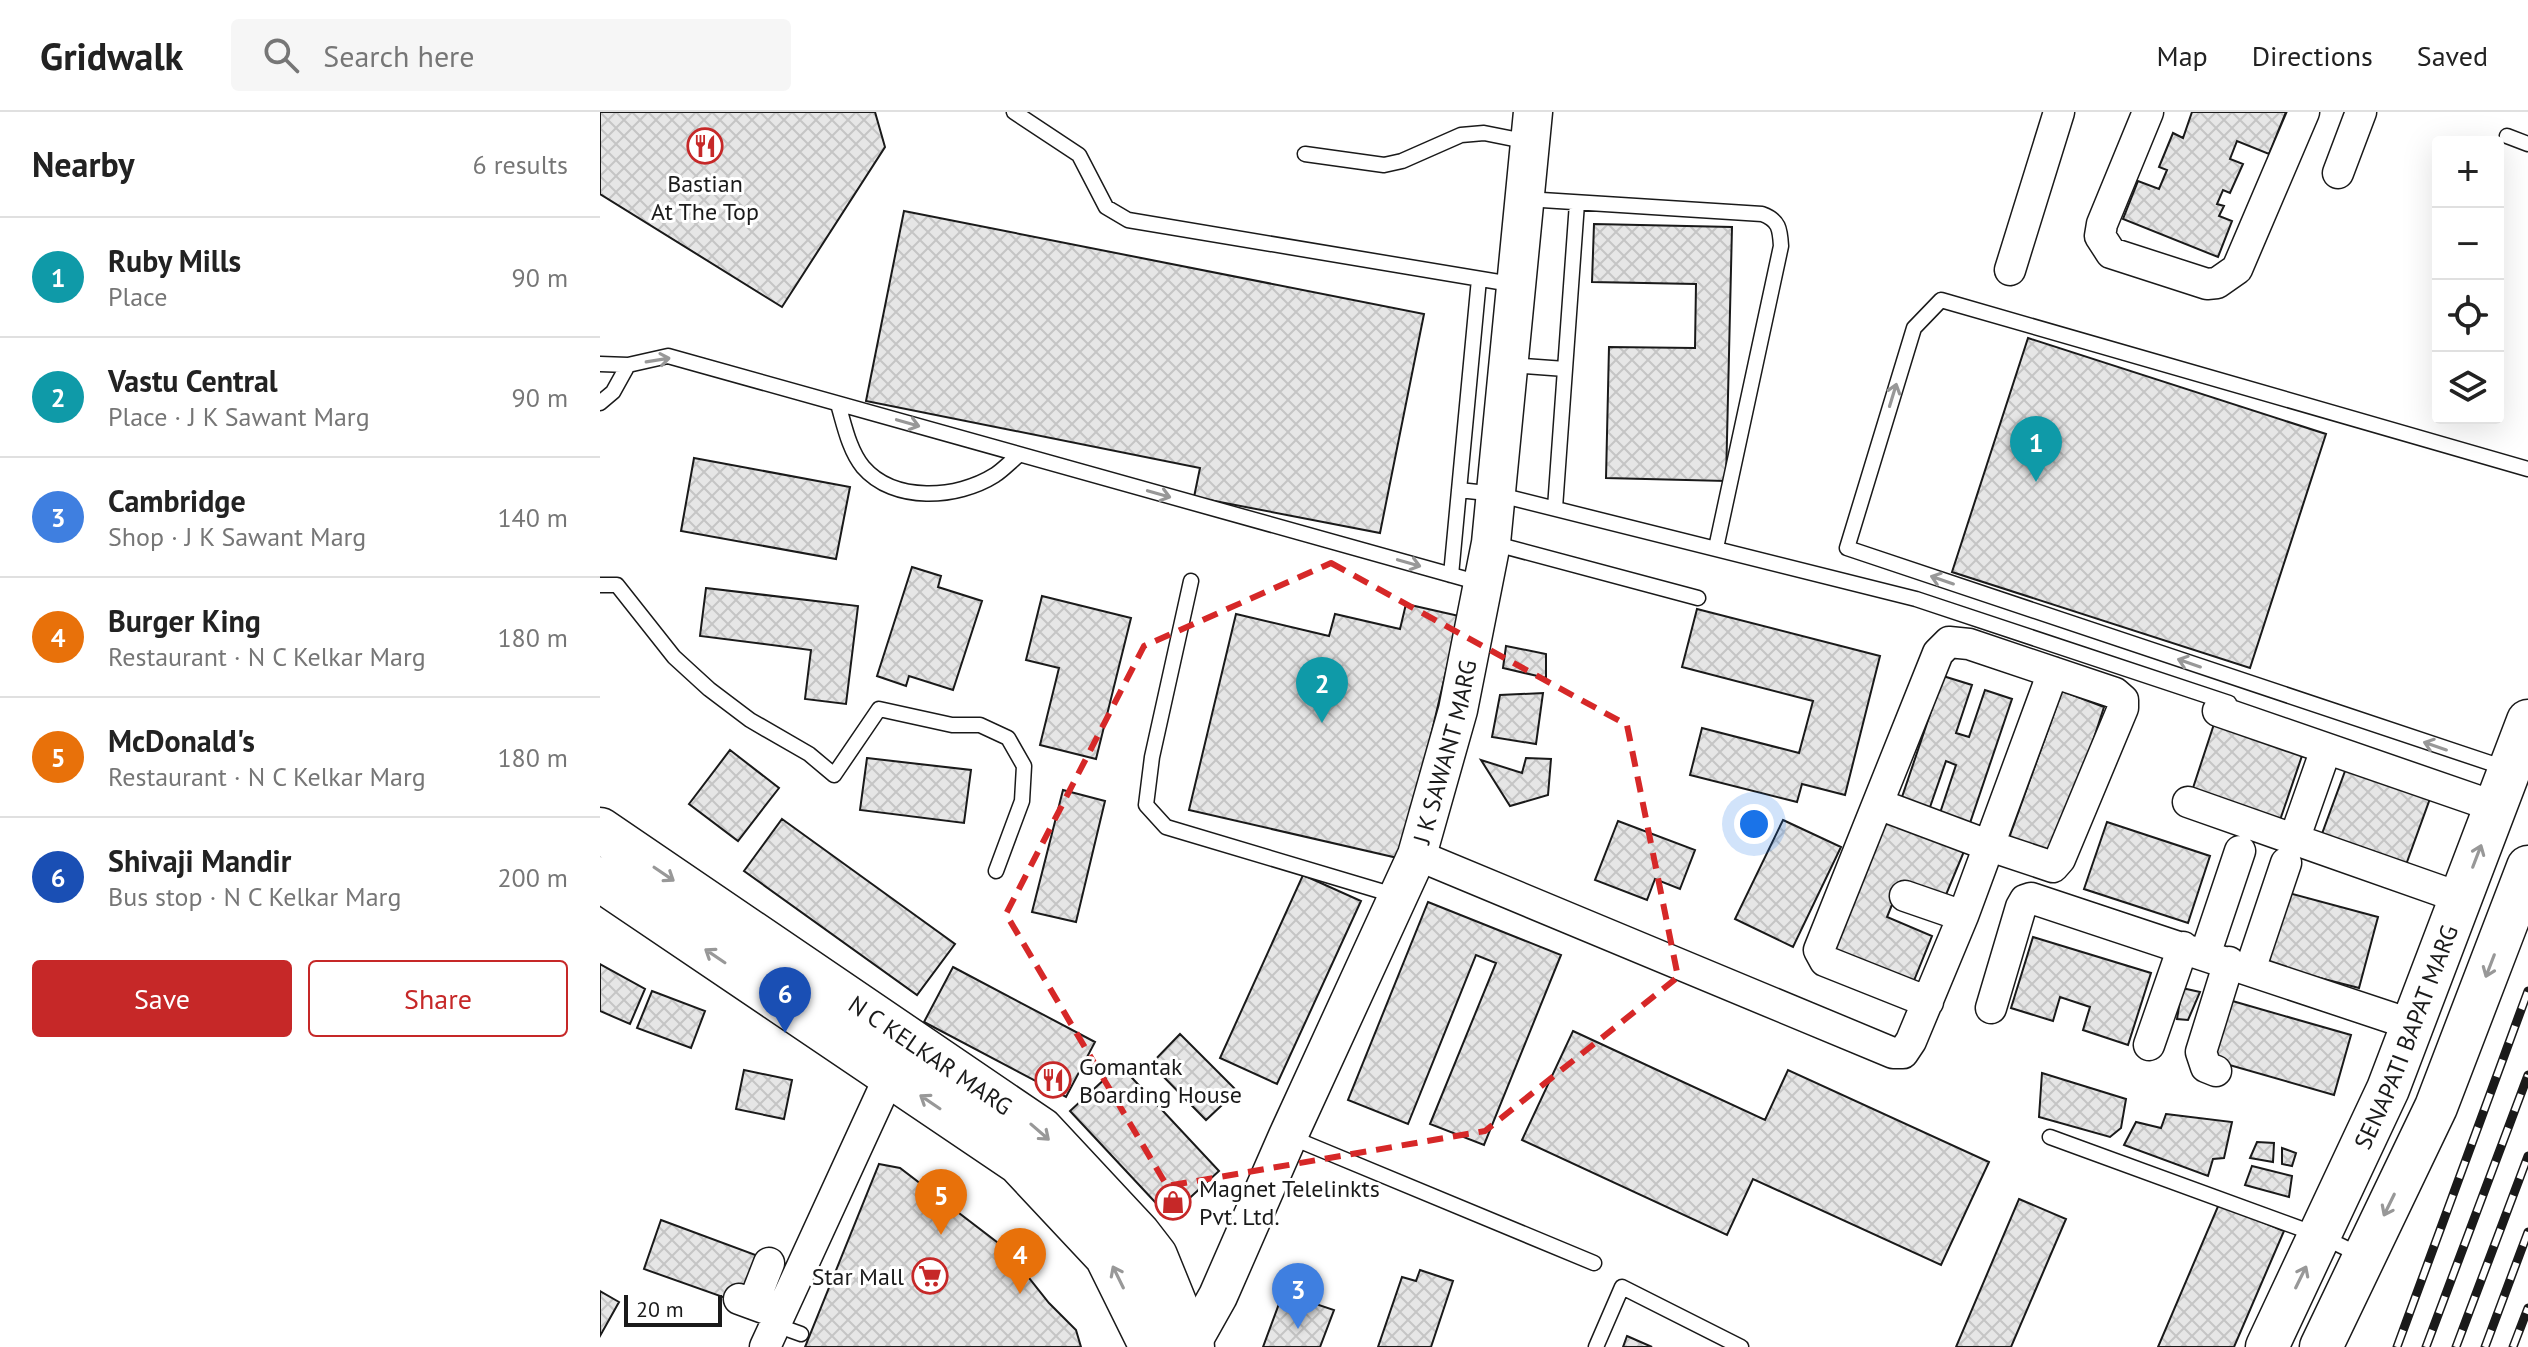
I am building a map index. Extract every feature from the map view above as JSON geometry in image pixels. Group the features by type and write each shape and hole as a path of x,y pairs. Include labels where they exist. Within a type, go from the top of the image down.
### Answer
{"main road":[{"name":"SENAPATI BAPAT MARG","path":"2267,1347 2388,1089 2528,721"},
{"name":"N C KELKAR MARG","path":"600,830 1041,1130 1155,1256 1178,1346"},
{"name":"SENAPATI BAPAT MARG","path":"2321,1347 2436,1107 2528,867"},
{"name":"N C KELKAR MARG","path":"600,879 1019,1162 1107,1256 1178,1346"}],"street":[{"path":"2010,270 2059,112"},
{"path":"2148,112 2102,224 2100,236 2111,253 2207,284 2217,283 2237,269 2304,112"},
{"path":"2338,173 2361,112"},
{"name":"J K SAWANT MARG","path":"1178,1346 1218,1296 1417,855 1458,710 1467,579 1491,543 1478,492 1484,436 1509,365 1532,127"},
{"path":"1878,804 2053,867 2057,864 2123,708 2123,700 2115,693 1969,644 1949,642 1938,653 1819,950 1825,961 1928,1002"},
{"path":"1417,855 1893,1053 1903,1053 1928,1002 1963,916 2053,672"},
{"path":"2218,711 2326,749 2502,789"},
{"path":"2149,1045 2217,959 2290,851 2326,749"},
{"path":"2188,802 2290,851 2461,898"},
{"path":"2216,1071 2206,1067 2201,1052 2240,851"},
{"path":"1905,896 1963,916"},
{"path":"1991,1008 2021,907 2025,900 2031,898 2413,1025"},
{"path":"770,1295 890,1075"}],"lane":[{"path":"1014,112 1079,155 1106,207 1128,220 1517,285"},
{"path":"1305,154 1384,165 1402,161 1461,135 1532,127"},
{"path":"2507,136 2528,144"},
{"path":"1525,199 1762,214 1774,218 1780,229 1781,246 1716,548"},
{"path":"1555,508 1577,203"},
{"path":"1479,279 1484,436"},
{"path":"2502,789 1847,548 1914,328 1941,300 2528,469"},
{"path":"600,364 628,365 668,356 1467,579 1478,492 1555,508 1916,599 2502,789"},
{"path":"600,403 613,392 628,365"},
{"path":"1509,365 1565,369"},
{"path":"838,404 860,464 877,481 896,490 952,491 996,474 1019,455"},
{"path":"1491,543 1698,598"},
{"path":"1191,581 1152,757 1146,805 1166,827 1398,896"},
{"path":"600,585 617,585 674,657 709,689 750,720 809,754 834,775 879,709 952,725 980,725 1008,738 1024,766 1022,801 996,871"},
{"path":"1288,1136 1594,1263"},
{"path":"2050,1137 2321,1236 2364,1257"},
{"path":"1596,1347 1622,1287 1741,1347"}],"highlighted area":[{"path":"1331,563 1627,725 1678,977 1485,1131 1167,1186 1006,914 1144,646"}],"building":[{"path":"600,112 875,112 885,147 782,307 600,194"},
{"path":"2192,112 2286,112 2269,154 2237,141 2230,159 2243,164 2230,193 2223,190 2217,204 2224,206 2219,216 2232,221 2218,257 2123,219 2138,181 2159,189 2167,170 2159,167 2173,133 2183,138"},
{"path":"904,211 1424,314 1380,533 1194,497 1200,468 866,401"},
{"path":"1594,224 1732,227 1726,481 1606,478 1609,347 1695,348 1696,284 1592,282"},
{"path":"2028,338 2326,434 2250,668 1952,572"},
{"path":"694,458 850,487 836,559 681,531"},
{"path":"912,567 941,576 938,587 982,601 953,690 909,676 906,686 877,676"},
{"path":"706,588 858,606 846,704 805,699 811,650 700,636"},
{"path":"1042,596 1131,618 1096,759 1040,745 1059,668 1026,660"},
{"path":"1406,604 1459,616 1402,859 1189,810 1236,614 1329,636 1335,614 1400,629"},
{"path":"1697,609 1880,656 1845,795 1802,784 1797,802 1690,775 1702,728 1799,753 1813,701 1682,667"},
{"path":"1506,646 1546,654 1546,678 1503,668"},
{"path":"1943,676 1972,685 1956,733 1969,737 1985,690 2012,699 1970,823 1940,813 1956,765 1946,761 1929,810 1901,800"},
{"path":"2062,691 2104,707 2056,856 2009,838"},
{"path":"1543,693 1536,744 1492,737 1500,695"},
{"path":"2215,721 2304,750 2279,823 2191,794"},
{"path":"730,750 779,788 738,841 689,804"},
{"path":"867,758 971,770 964,823 860,810"},
{"path":"1526,758 1551,759 1548,795 1510,806 1481,760 1522,773"},
{"path":"2348,763 2432,793 2403,873 2319,842"},
{"path":"1063,790 1105,801 1076,922 1032,912"},
{"path":"1889,814 1965,849 1943,902 1900,885 1887,917 1932,936 1913,983 1831,950"},
{"path":"782,819 955,944 917,995 744,871"},
{"path":"1783,820 1841,847 1793,947 1735,919"},
{"path":"1618,821 1695,850 1680,889 1655,879 1647,900 1595,880"},
{"path":"2107,822 2210,856 2188,923 2084,889"},
{"path":"1303,875 1361,901 1277,1084 1220,1058"},
{"path":"2285,892 2378,917 2359,988 2266,964"},
{"path":"1428,902 1561,955 1484,1145 1430,1124 1496,963 1476,955 1408,1124 1348,1100"},
{"path":"2033,937 2151,973 2128,1045 2083,1030 2090,1007 2060,997 2053,1021 2011,1008"},
{"path":"600,964 645,989 630,1024 600,1011"},
{"path":"953,967 1095,1042 1066,1097 924,1022"},
{"path":"2182,988 2200,992 2188,1020 2177,1019"},
{"path":"652,991 705,1011 691,1048 637,1028"},
{"path":"2229,1000 2351,1035 2334,1095 2212,1060"},
{"path":"1573,1031 1765,1120 1788,1070 1989,1162 1941,1265 1753,1179 1727,1235 1522,1140"},
{"path":"1180,1034 1237,1091 1206,1120 1151,1064"},
{"path":"1120,1065 1219,1171 1169,1217 1070,1111"},
{"path":"744,1070 792,1080 784,1119 736,1109"},
{"path":"2042,1073 2126,1099 2121,1128 2110,1137 2039,1117"},
{"path":"2166,1114 2232,1122 2224,1158 2213,1159 2208,1176 2124,1145 2136,1122 2161,1128"},
{"path":"2257,1142 2274,1143 2273,1162 2250,1158"},
{"path":"2282,1148 2296,1153 2292,1166 2282,1164"},
{"name":"Star Mall","path":"879,1164 900,1168 1006,1249 1049,1303 1076,1330 1081,1347 805,1347"},
{"path":"2252,1166 2292,1176 2289,1197 2245,1185"},
{"path":"2019,1199 2066,1219 2011,1347 1956,1347"},
{"path":"2219,1204 2284,1231 2234,1347 2158,1347"},
{"path":"661,1220 761,1257 748,1292 734,1301 644,1269"},
{"path":"1420,1270 1453,1281 1431,1347 1378,1347 1402,1277 1416,1281"},
{"path":"600,1291 619,1302 600,1336"},
{"path":"1283,1293 1334,1310 1320,1347 1263,1347"},
{"path":"1627,1336 1652,1347 1623,1347"}],"railway":[{"path":"2397,1347 2528,991"},
{"path":"2426,1347 2528,1075"},
{"path":"2456,1347 2528,1156"},
{"path":"2485,1347 2528,1232"},
{"path":"2513,1347 2528,1308"}],"place":[{"name":"Bastian At The Top","path":"705,146"},
{"name":"Ruby Mills","path":"2036,482"},
{"name":"Vastu Central","path":"1322,723"},
{"name":"Shivaji Mandir","path":"785,1033"},
{"name":"Gomantak Boarding House","path":"1053,1080"},
{"name":"Magnet Telelinkts Pvt. Ltd.","path":"1173,1202"},
{"name":"McDonald's","path":"941,1235"},
{"name":"Star Mall","path":"930,1276"},
{"name":"Burger King","path":"1020,1294"},
{"name":"Cambridge","path":"1298,1329"}]}
